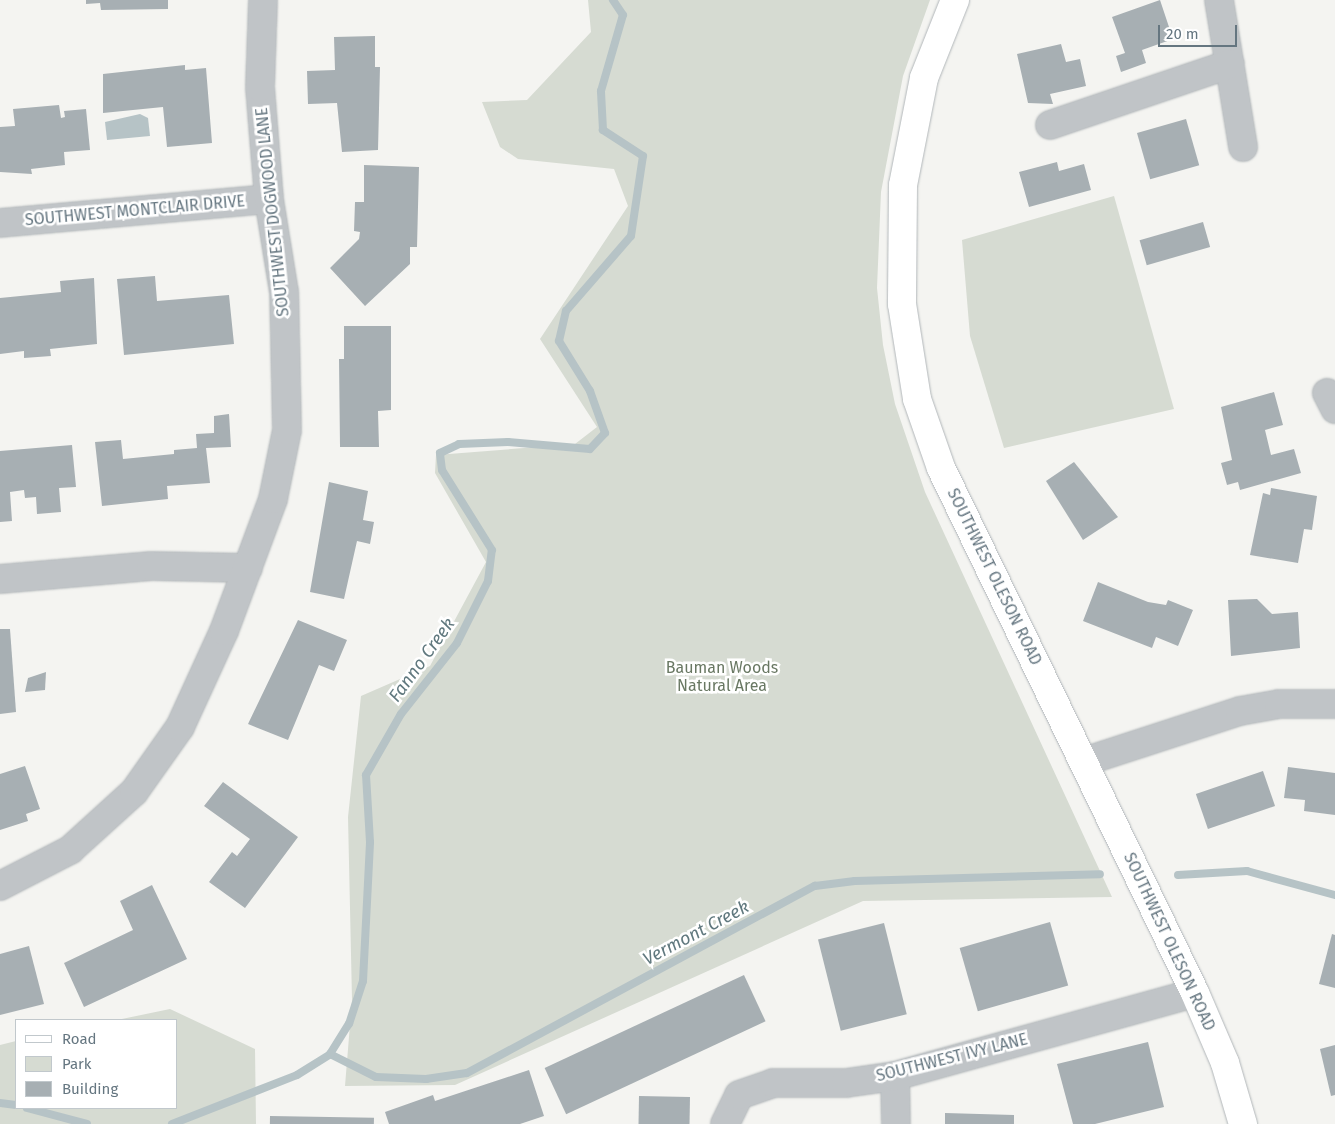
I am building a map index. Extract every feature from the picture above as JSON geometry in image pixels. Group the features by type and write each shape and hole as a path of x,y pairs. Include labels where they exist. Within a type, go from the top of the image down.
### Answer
{"main road":[{"name":"SOUTHWEST OLESON ROAD","path":"955,0 924,78 908,144 901,262 908,358 941,468 1195,993 1225,1063 1243,1124"}],"street":[{"name":"SOUTHWEST DOGWOOD LANE","path":"0,886 70,850 134,792 180,727 248,568 273,499 287,430 284,292 269,198 260,87 263,0"},
{"path":"1219,0 1243,147"},
{"path":"1050,125 1230,64"},
{"name":"SOUTHWEST MONTCLAIR DRIVE","path":"0,223 269,198"},
{"path":"0,579 151,566 248,568"},
{"path":"1084,762 1240,711 1333,696"},
{"name":"SOUTHWEST IVY LANE","path":"725,1124 739,1095 773,1083 846,1083 895,1076 1195,993"},
{"path":"895,1076 896,1124"}],"green space":[{"name":"Bauman Woods Natural Area","path":"588,0 930,0 903,76 881,192 877,288 883,345 895,404 925,492 1112,897 863,901 455,1085 345,1086 352,1000 348,817 361,696 430,666 486,562 435,473 436,455 575,444 597,427 540,339 628,206 614,169 518,159 500,147 482,102 527,100 591,32"},
{"path":"1114,196 1174,409 1004,448 970,336 962,240"},
{"path":"170,1009 255,1049 256,1124 0,1124 0,1045 15,1041 15,1109 178,1109 178,1019 122,1019"}],"shaded area":[{"path":"140,114 148,118 150,136 107,140 105,122"}],"building":[{"path":"86,0 168,0 168,9 101,10 100,3 86,4"},
{"path":"1160,0 1173,39 1142,50 1146,63 1121,72 1116,56 1125,53 1112,17"},
{"path":"375,36 375,67 380,67 378,150 342,152 337,103 308,104 307,71 335,70 334,37"},
{"path":"1061,44 1066,62 1080,59 1086,86 1050,94 1053,104 1028,103 1017,54"},
{"path":"185,65 185,70 206,68 212,143 167,147 163,107 103,113 103,74"},
{"path":"59,105 61,118 65,117 64,111 86,109 90,150 64,152 65,165 31,169 32,174 0,172 0,127 15,126 13,109"},
{"path":"1186,119 1199,165 1150,179 1137,133"},
{"path":"1057,162 1059,171 1084,164 1091,190 1029,207 1019,172"},
{"path":"364,165 419,167 417,247 410,247 410,264 365,306 330,268 359,239 360,232 354,231 355,202 364,202"},
{"path":"1203,222 1210,247 1147,265 1140,240"},
{"path":"155,276 157,301 229,295 234,344 124,355 117,279"},
{"path":"94,278 97,344 50,349 51,356 24,358 24,351 0,354 0,298 61,292 60,281"},
{"path":"344,326 391,326 391,410 378,411 379,447 340,447 339,359 344,359"},
{"path":"1274,392 1283,425 1265,430 1271,455 1294,449 1301,473 1240,490 1238,482 1227,485 1221,463 1232,460 1221,407"},
{"path":"229,414 231,447 206,448 210,483 167,486 168,499 102,506 95,442 121,440 123,459 174,454 174,450 197,448 196,434 214,433 214,416"},
{"path":"72,445 76,487 59,488 61,512 37,514 36,497 25,498 24,490 10,492 12,521 0,522 0,451"},
{"path":"1074,462 1118,517 1083,540 1046,481"},
{"path":"329,482 368,491 363,520 374,522 370,544 357,541 344,599 310,592"},
{"path":"1271,488 1317,496 1312,530 1304,529 1298,563 1250,555 1263,493 1270,495"},
{"path":"1098,582 1148,602 1166,605 1168,600 1193,610 1178,646 1156,637 1152,648 1083,621"},
{"path":"1257,599 1272,614 1298,612 1300,648 1231,656 1228,600"},
{"path":"298,620 347,640 334,671 319,665 288,740 248,724"},
{"path":"0,629 10,629 16,712 0,714"},
{"path":"46,672 45,690 25,692 28,678"},
{"path":"25,766 40,809 26,814 28,821 0,830 0,774"},
{"path":"1288,767 1335,773 1335,815 1304,811 1305,800 1284,798"},
{"path":"1263,771 1275,806 1208,829 1196,794"},
{"path":"223,782 298,837 245,908 209,882 232,852 237,856 250,839 204,806"},
{"path":"152,885 187,959 84,1007 64,963 133,930 120,901"},
{"path":"1050,922 1068,985 978,1011 960,948"},
{"path":"884,923 907,1014 841,1031 818,939"},
{"path":"1332,934 1335,935 1335,988 1319,984"},
{"path":"29,946 44,1004 0,1015 0,954"},
{"path":"744,975 766,1021 566,1114 545,1068"},
{"path":"1148,1042 1164,1107 1095,1124 1073,1124 1057,1064"},
{"path":"1335,1045 1335,1095 1331,1096 1320,1049"},
{"path":"529,1070 544,1116 520,1124 389,1124 385,1112 433,1095 435,1101"},
{"path":"639,1096 690,1097 690,1124 639,1124"},
{"path":"945,1113 1014,1115 1014,1124 945,1124"},
{"path":"270,1116 374,1118 374,1124 270,1124"}],"waterway":[{"name":"Fanno Creek","path":"172,1124 297,1075 330,1054 349,1024 363,981 370,842 366,775 401,714 457,643 488,581 492,550 442,470 440,453 459,444 508,442 590,449 605,433 590,391 559,341 566,311 631,236 643,156 603,130 601,91 623,15 613,0"},
{"name":"Vermont Creek","path":"1178,875 1247,871 1335,895"},
{"name":"Vermont Creek","path":"330,1054 376,1077 426,1079 467,1073 815,886 855,881 1100,874"},
{"name":"Fanno Creek","path":"0,1103 15,1105"},
{"name":"Fanno Creek","path":"31,1109 87,1124"}]}
